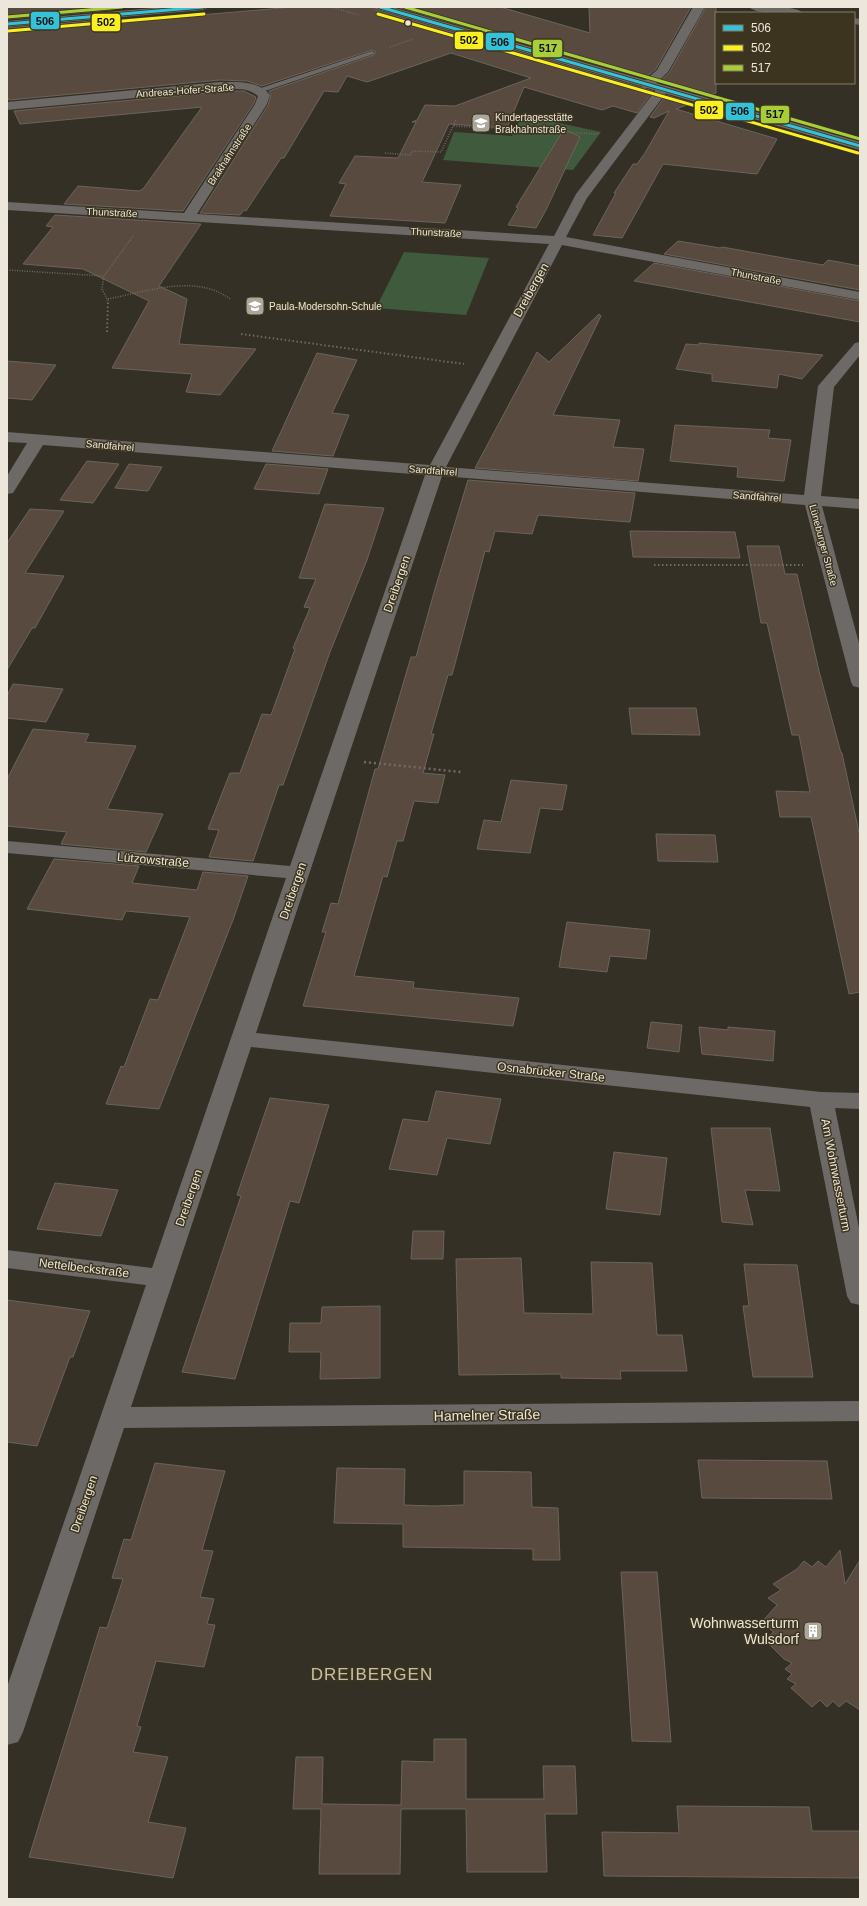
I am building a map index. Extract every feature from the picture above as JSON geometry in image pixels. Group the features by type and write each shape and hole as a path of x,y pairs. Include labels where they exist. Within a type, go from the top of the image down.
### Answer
{"street":[{"path":"7,24 202,7"},
{"path":"380,7 448,28 860,146"},
{"name":"Dreibergen","path":"7,1732 436,470 581,197 625,136 700,7"},
{"path":"755,7 790,12"},
{"name":"Andreas-Hofer-Straße","path":"7,106 220,86 244,86 260,90"},
{"name":"Brakhahnstraße","path":"188,217 261,104 264,95 260,90"},
{"name":"Thunstraße","path":"7,206 559,240 860,296"},
{"name":"Lüneburger Straße","path":"860,346 826,386 812,500 860,682"},
{"name":"Sandfahrel","path":"7,437 860,504"},
{"path":"7,489 38,439"},
{"name":"Lützowstraße","path":"7,847 299,873"},
{"name":"Osnabrücker Straße","path":"242,1039 821,1100 860,1101"},
{"name":"Am Wohnwasserturm","path":"821,1100 860,1296"},
{"name":"Nettelbeckstraße","path":"7,1259 162,1278"},
{"name":"Hamelner Straße","path":"114,1418 860,1411"}],"lane":[{"name":"Andreas-Hofer-Straße","path":"260,90 372,53"},
{"path":"300,77 310,80"}],"path":[{"path":"372,53 448,28"},
{"path":"385,153 410,155 412,151 441,152 456,120"},
{"path":"454,126 625,136"},
{"path":"107,332 108,299 102,290 104,276 148,215"},
{"path":"7,270 104,276"},
{"path":"108,299 172,285 193,286 208,289 225,294 230,299"},
{"path":"241,334 489,368"},
{"path":"654,565 829,566"},
{"path":"337,760 461,772"}],"green space":[{"path":"522,115 601,132 573,170 443,160 454,132 512,136"},
{"path":"404,252 489,258 466,315 376,308"}],"building":[{"path":"7,7 109,7 111,10 7,19"},
{"path":"294,7 372,7 376,10 653,91 637,113 613,106 602,110 524,87 507,128 449,124 422,182 461,185 445,223 330,216 346,184 339,183 355,156 398,158 416,122 412,122 417,120 425,105 455,106 531,78 451,53 367,82 347,76 338,92 324,91 284,158 281,158 246,211 244,210 240,215 200,213 268,105 271,95 269,91 374,55 376,52 372,50 262,86 247,81 220,80 9,100 7,96 7,28 116,19 117,22"},
{"path":"397,7 500,7 590,33 589,7 691,7 656,69 645,78"},
{"path":"706,7 716,7 716,93 707,96 659,82 669,73"},
{"path":"230,91 244,91 256,97 254,103 183,211 64,204 78,186 139,191 143,189 202,107 20,124 14,111"},
{"path":"666,95 692,103 676,109 777,139 757,174 663,164 622,238 593,235 616,193 614,193 633,164 637,164 645,153 669,111 654,118 650,117"},
{"path":"564,129 580,137 536,228 508,225 518,208 516,207"},
{"path":"55,215 201,224 159,286 187,299 179,344 256,349 220,395 186,392 192,374 112,368 149,301 83,269 23,264 53,227 46,226"},
{"path":"678,241 720,248 722,247 823,265 828,260 860,266 860,290 664,254"},
{"path":"654,263 860,301 860,322 634,281"},
{"path":"599,314 601,316 553,415 620,420 613,447 644,449 638,481 475,468 537,352 549,362"},
{"path":"699,343 823,355 802,379 779,374 777,388 712,381 712,374 676,369 686,344 699,345"},
{"path":"317,353 357,360 332,413 349,415 333,456 272,451"},
{"path":"7,361 56,365 32,400 7,398"},
{"path":"675,425 770,430 768,438 791,440 784,481 737,477 738,467 670,461"},
{"path":"87,461 119,464 93,503 60,500"},
{"path":"129,464 162,467 148,491 115,488"},
{"path":"266,464 328,469 319,494 254,489"},
{"path":"468,480 635,493 630,522 538,515 532,534 495,531 489,552 485,551 452,675 448,675 431,734 434,734 423,773 445,775 438,803 414,801 403,841 397,841 387,877 383,876 354,976 414,982 413,988 519,998 513,1026 303,1006 326,932 322,932 331,903 338,904 375,769 378,769 411,657 416,657"},
{"path":"325,504 384,508 367,560 330,652 283,785 279,785 253,861 209,857 219,830 208,829 230,773 240,773 262,714 271,715 295,649 293,648 310,608 304,607 316,579 299,578"},
{"path":"30,509 64,511 25,573 64,576 35,628 32,628 7,670 7,543"},
{"path":"630,531 735,532 740,558 633,557"},
{"path":"747,546 779,546 785,574 797,574 819,671 842,753 860,837 860,992 849,994 811,817 780,817 776,791 810,792 799,735 792,735 767,623 761,623"},
{"path":"13,684 63,689 46,722 7,718 7,696"},
{"path":"629,708 696,708 700,735 632,734"},
{"path":"33,729 89,734 85,742 136,746 107,809 163,814 146,852 61,844 67,832 7,826 7,779"},
{"path":"511,780 567,785 562,810 540,808 530,853 477,849 484,820 501,822"},
{"path":"656,834 715,835 718,862 658,861"},
{"path":"54,859 139,866 132,883 197,890 203,872 248,876 233,920 159,1109 106,1104 121,1066 124,1067 150,999 158,1000 190,917 126,911 122,920 27,909"},
{"path":"567,922 650,930 646,959 610,956 607,972 559,967"},
{"path":"651,1022 682,1025 679,1052 647,1048"},
{"path":"699,1027 728,1030 728,1027 775,1031 773,1061 702,1054"},
{"path":"436,1091 501,1099 490,1144 447,1138 437,1175 389,1169 403,1119 428,1122"},
{"path":"270,1098 329,1105 299,1203 290,1201 235,1379 182,1372 241,1196 237,1195"},
{"path":"711,1128 770,1128 780,1191 745,1190 753,1225 722,1222"},
{"path":"614,1152 667,1158 660,1215 606,1209"},
{"path":"55,1183 118,1190 101,1236 37,1229"},
{"path":"413,1231 444,1231 443,1259 411,1259"},
{"path":"521,1258 524,1313 593,1314 591,1262 652,1263 657,1335 682,1335 687,1371 620,1371 621,1379 561,1378 561,1374 459,1375 456,1259"},
{"path":"744,1264 797,1265 813,1377 753,1377 743,1306 749,1306"},
{"path":"7,1300 90,1311 73,1357 70,1357 37,1446 7,1442"},
{"path":"380,1306 380,1378 320,1379 321,1352 289,1352 290,1323 321,1323 322,1307"},
{"path":"698,1460 827,1461 832,1499 702,1498"},
{"path":"155,1463 225,1471 202,1550 213,1551 200,1597 214,1599 207,1624 215,1625 204,1667 156,1661 137,1726 141,1727 133,1752 168,1757 148,1822 186,1828 173,1878 29,1857 100,1627 107,1628 123,1579 112,1578 124,1539 131,1540"},
{"path":"337,1468 405,1469 404,1505 434,1506 464,1505 464,1471 531,1472 532,1507 558,1508 560,1560 533,1560 533,1549 403,1547 403,1524 334,1523"},
{"name":"Wohnwasserturm Wulsdorf","path":"840,1550 845,1584 860,1560 860,1710 846,1701 839,1707 833,1701 827,1707 820,1700 812,1707 791,1688 796,1684 787,1679 792,1674 785,1669 792,1663 784,1659 764,1639 774,1632 761,1623 777,1605 768,1598 781,1590 773,1584 797,1569 804,1561 812,1567 818,1561 826,1567"},
{"path":"621,1572 657,1572 671,1742 632,1741"},
{"path":"434,1739 466,1739 466,1799 544,1799 543,1766 575,1766 577,1814 545,1814 547,1872 467,1872 466,1809 401,1809 400,1874 319,1874 321,1809 293,1809 296,1757 323,1757 322,1804 401,1805 402,1761 434,1762"},
{"path":"677,1806 809,1807 812,1831 860,1831 860,1878 604,1876 602,1832 679,1833"}],"transit line":[{"name":"517","path":"7,17 122,7"},
{"name":"506","path":"7,24 203,7"},
{"name":"506","path":"380,7 860,146"},
{"name":"517","path":"405,7 860,139"},
{"name":"502","path":"8,31 204,14"},
{"name":"502","path":"378,14 858,153"}],"place":[{"name":"Kindertagesstätte Brakhahnstraße","path":"481,123"},
{"name":"Paula-Modersohn-Schule","path":"255,306"},
{"name":"Wohnwasserturm Wulsdorf","path":"813,1631"}],"district":[{"name":"DREIBERGEN","path":"372,1674"}]}
